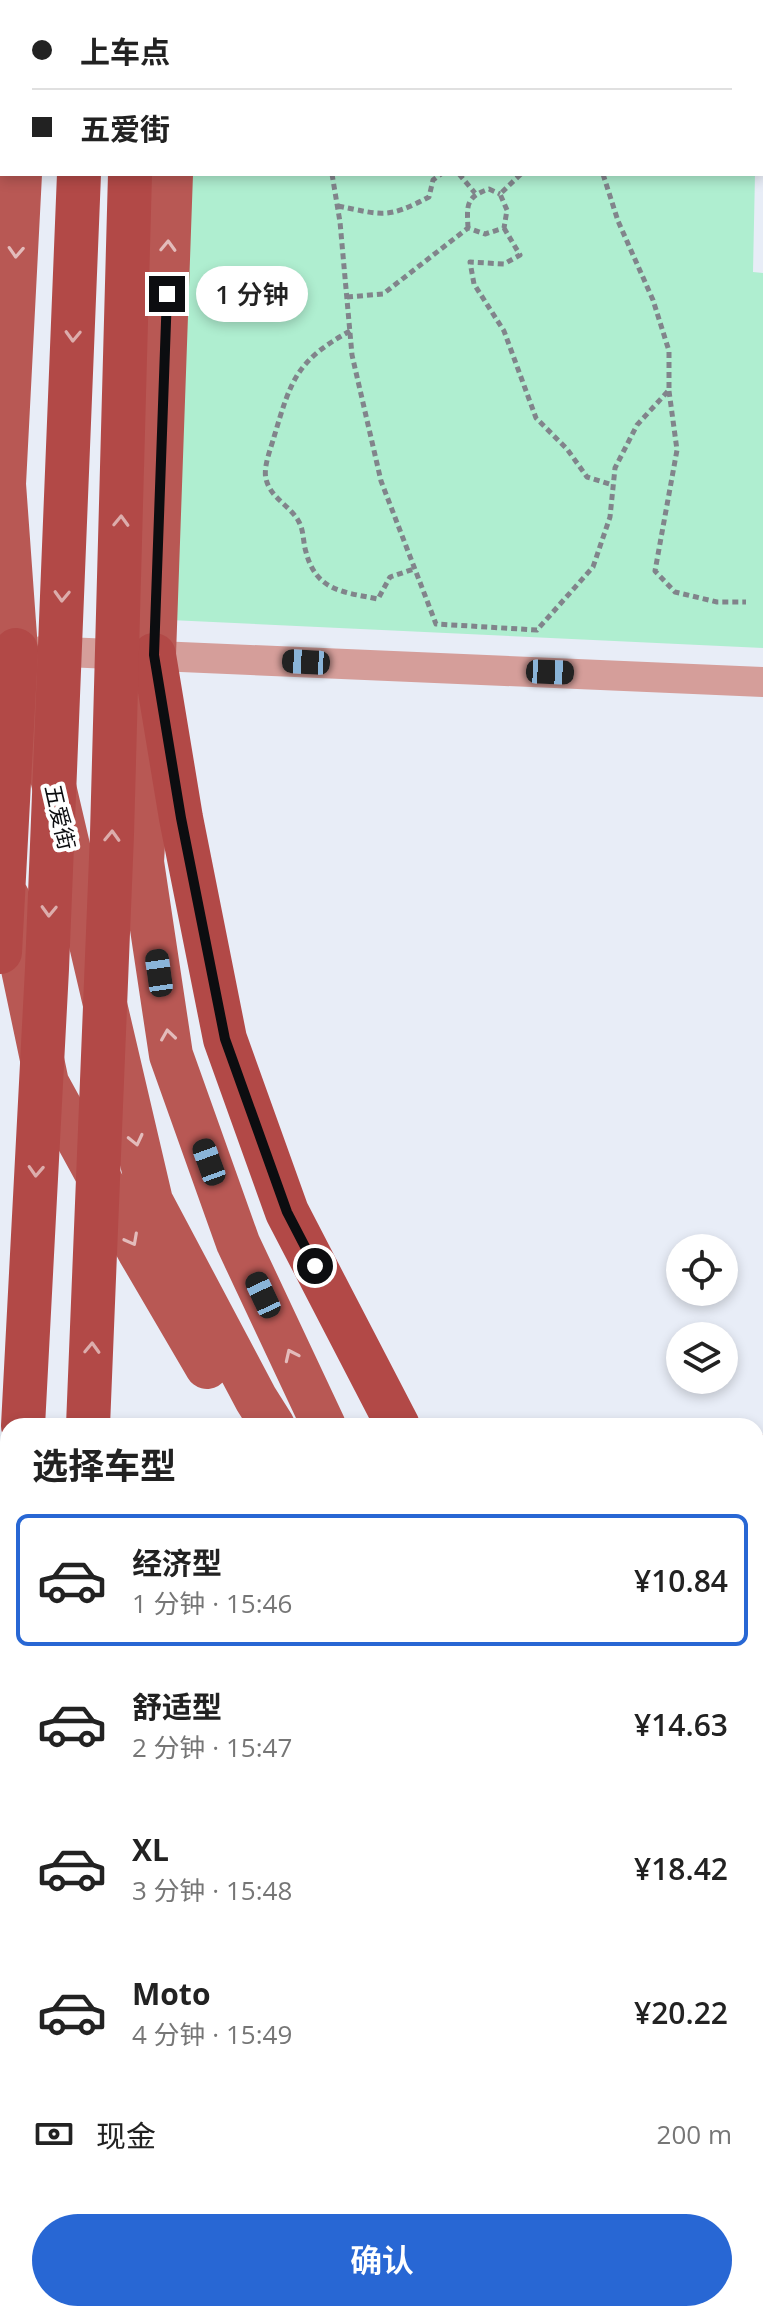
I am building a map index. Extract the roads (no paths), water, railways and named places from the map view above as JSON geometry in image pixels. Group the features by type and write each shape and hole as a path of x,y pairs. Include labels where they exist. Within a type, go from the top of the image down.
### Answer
{"highway":[{"path":"23,1418 48,954 79,176"},
{"path":"88,1418 112,834 130,176"},
{"path":"0,952 8,650"},
{"path":"154,655 181,818 225,1039 287,1212 394,1418"}],"main road":[{"name":"五爱街","path":"20,176 4,484 8,650 39,722 151,1201 268,1418"},
{"path":"171,176 154,655 142,862 171,1055 238,1243 320,1418"},
{"path":"4,880 47,1083 139,1251 240,1418"}],"street":[{"path":"8,650 763,682"}]}
